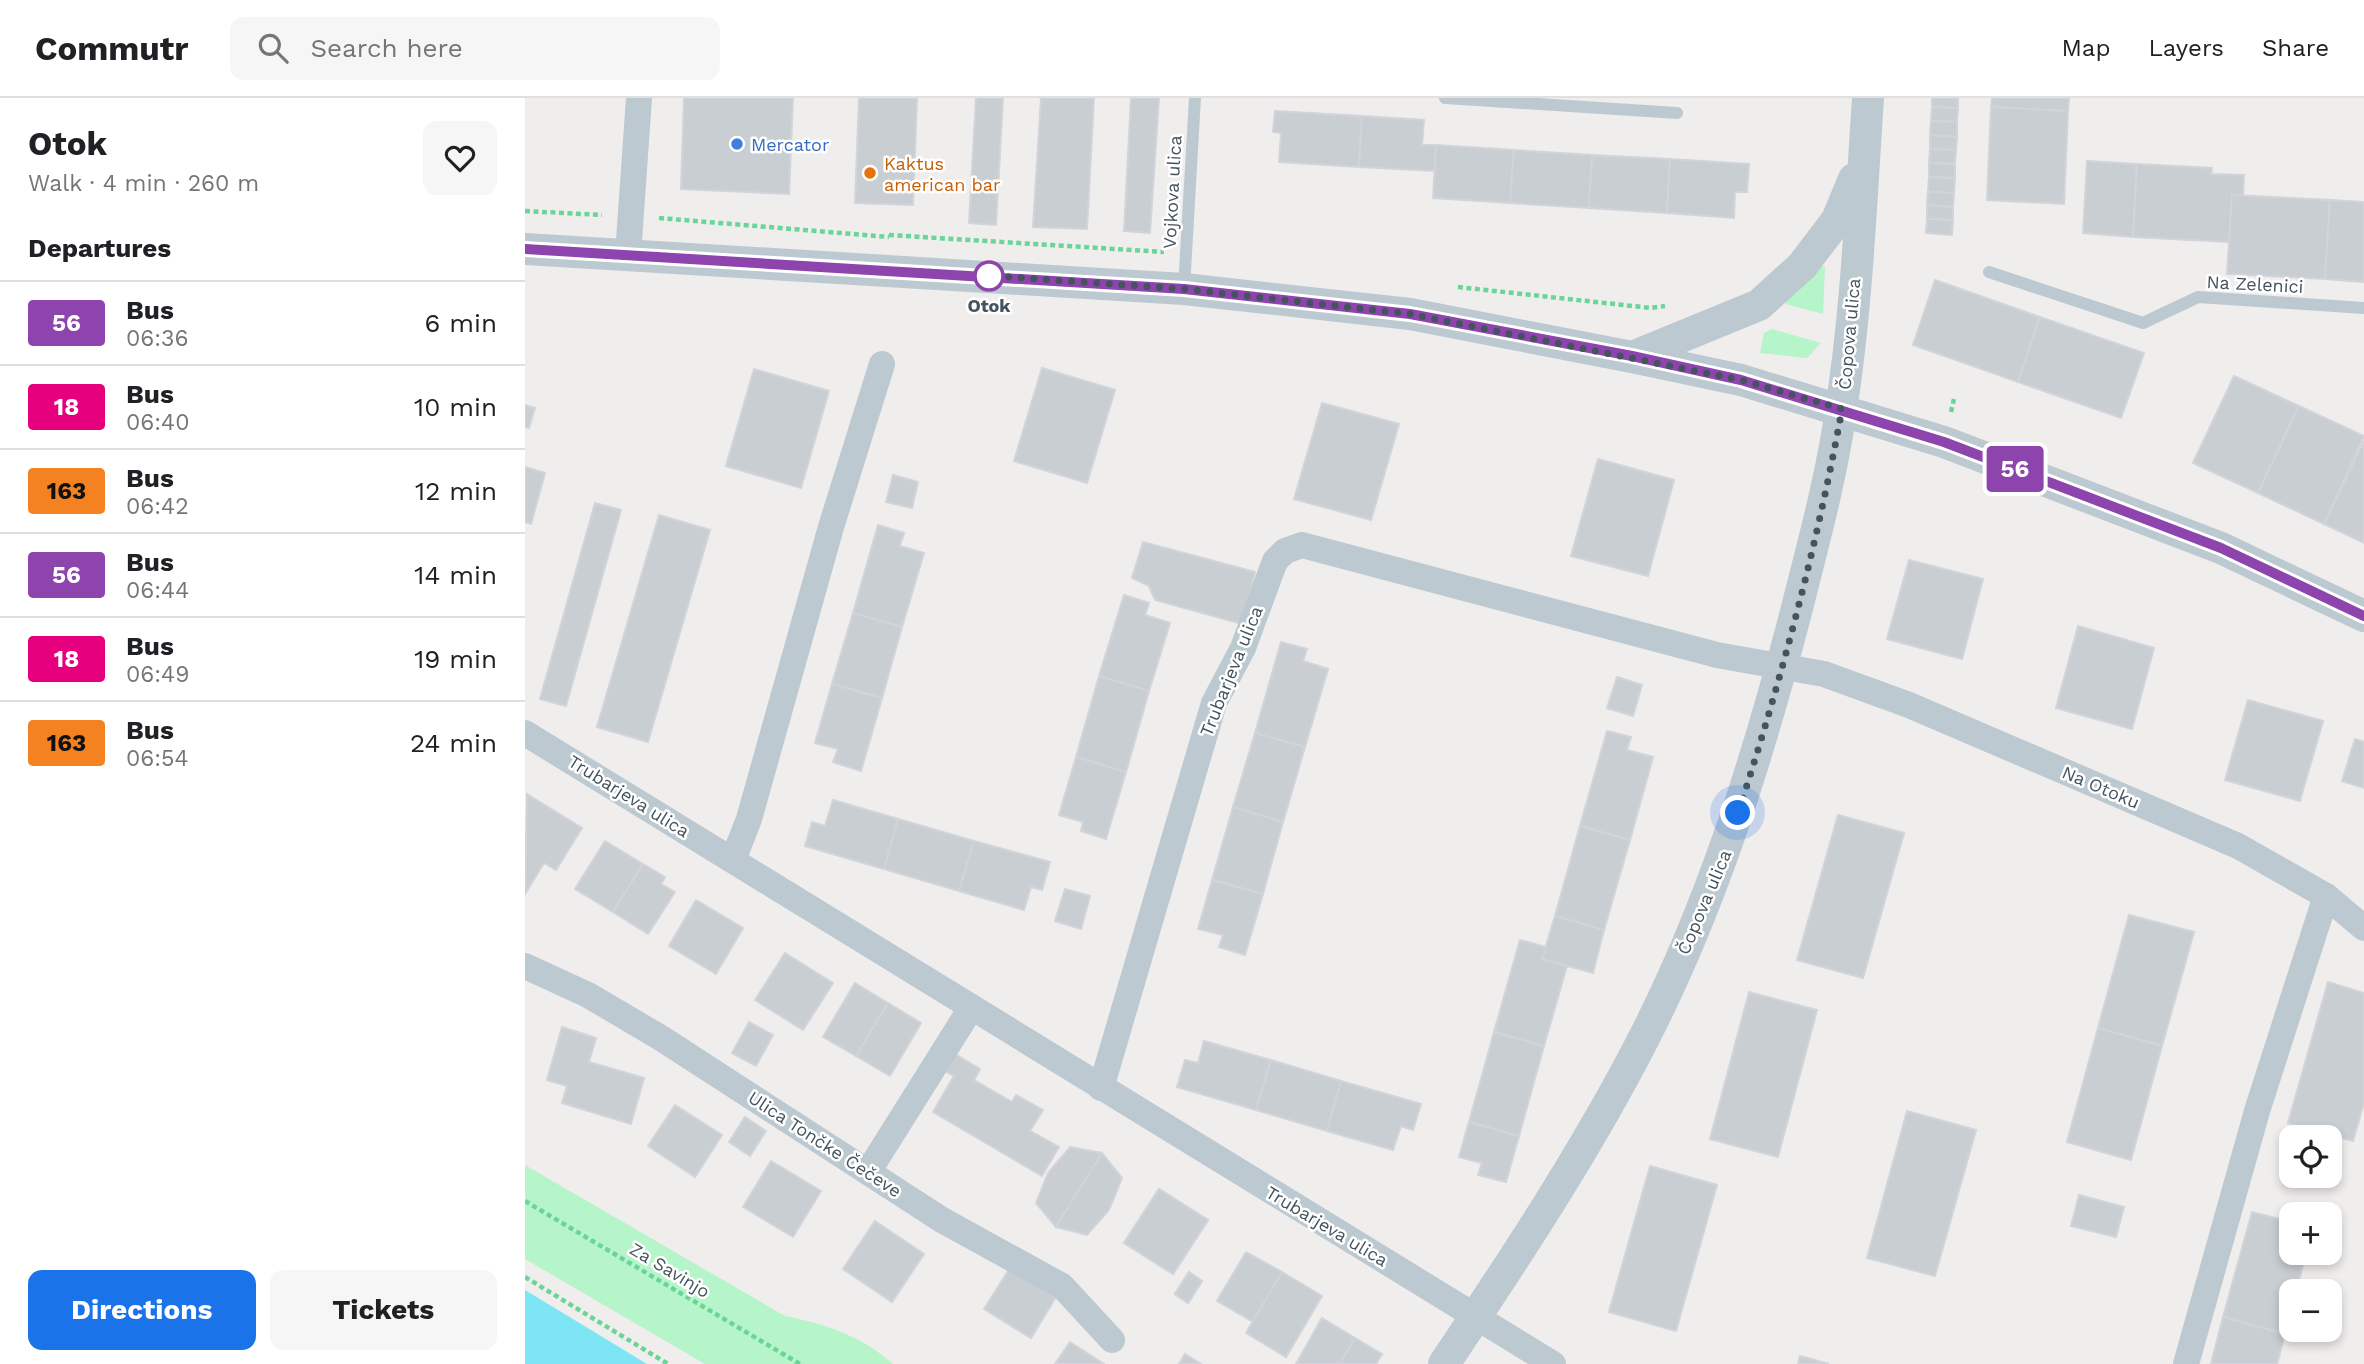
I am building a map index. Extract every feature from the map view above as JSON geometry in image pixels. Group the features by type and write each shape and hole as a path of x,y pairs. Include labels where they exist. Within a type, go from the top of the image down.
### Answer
{"street":[{"path":"628,255 639,98"},
{"name":"Čopova ulica","path":"1444,1364 1574,1164 1635,1056 1672,977 1732,834 1782,665 1827,490 1842,409 1868,98"},
{"path":"1632,356 1759,305 1802,266 1837,220 1865,152"},
{"path":"525,249 1184,289 1410,314 1632,356 1741,380 1944,442 2221,548 2364,616"},
{"path":"733,860 748,818 831,527 882,364"},
{"name":"Trubarjeva ulica","path":"1101,1088 1215,703 1243,648 1275,561 1285,551 1302,545 1322,548 1717,655 1782,665"},
{"name":"Na Otoku","path":"1782,665 1824,674 1909,705 2238,846 2326,896 2364,928"},
{"name":"Trubarjeva ulica","path":"525,733 1553,1364"},
{"path":"2186,1364 2257,1111 2326,896"},
{"name":"Ulica Tončke Čečeve","path":"525,966 588,995 661,1038 942,1220 1062,1286 1112,1340"},
{"path":"868,1172 971,1009"}],"lane":[{"name":"Vojkova ulica","path":"1184,289 1195,98"},
{"path":"1445,98 1677,113"},
{"name":"Na Zelenici","path":"1989,272 2143,323 2198,297 2364,308"}],"path":[{"path":"525,211 631,217"},
{"name":"Za Savinjo","path":"525,1201 800,1364"},
{"path":"525,1277 668,1364"}],"green space":[{"path":"1818,264 1825,267 1823,314 1786,304 1784,300"},
{"path":"1772,329 1821,343 1807,358 1760,353 1764,333"},
{"path":"525,1165 785,1316 842,1332 869,1346 893,1364 705,1364 525,1259"}],"water":[{"path":"525,1290 647,1364 525,1364"}],"building":[{"name":"Mercator","path":"684,98 793,98 789,194 681,189"},
{"path":"859,98 917,98 913,205 855,203"},
{"path":"976,98 1003,98 996,225 969,223"},
{"path":"1041,98 1094,98 1087,229 1033,227"},
{"path":"1131,98 1159,98 1150,233 1124,231"},
{"path":"1932,98 1958,98 1958,108 1932,107"},
{"path":"1992,98 2069,98 2068,111 1991,107"},
{"path":"1932,107 1958,108 1957,122 1931,121"},
{"path":"1991,107 2068,111 2064,204 1987,200"},
{"path":"1275,111 1362,116 1359,167 1279,162 1281,133 1273,132"},
{"path":"1362,116 1424,120 1422,145 1436,145 1435,171 1359,167"},
{"path":"1931,121 1957,122 1957,137 1930,135"},
{"path":"1930,135 1957,137 1956,150 1930,149"},
{"path":"1436,145 1514,150 1510,203 1433,198"},
{"path":"1930,149 1956,150 1955,164 1929,163"},
{"path":"1514,150 1592,155 1589,208 1510,203"},
{"path":"1592,155 1670,159 1667,213 1589,208"},
{"path":"1670,159 1749,164 1747,192 1735,192 1734,218 1667,213"},
{"path":"2087,161 2137,164 2133,237 2083,233"},
{"path":"1929,163 1955,164 1955,178 1929,177"},
{"path":"2137,164 2212,168 2211,174 2244,175 2243,195 2232,195 2229,242 2133,237"},
{"path":"1929,177 1955,178 1954,193 1928,192"},
{"path":"1928,192 1954,193 1953,207 1927,205"},
{"path":"2232,195 2330,200 2325,279 2227,274"},
{"path":"2330,200 2364,202 2364,282 2325,279"},
{"path":"1927,205 1953,207 1953,220 1927,219"},
{"path":"1927,219 1953,220 1952,235 1926,233"},
{"path":"1935,280 2040,317 2018,382 1913,345"},
{"path":"2040,317 2144,353 2121,418 2018,382"},
{"path":"1042,368 1115,390 1087,483 1014,461"},
{"path":"754,369 829,391 801,488 726,466"},
{"path":"2234,376 2299,406 2258,493 2193,463"},
{"path":"1322,403 1399,424 1371,520 1294,499"},
{"path":"525,405 535,408 529,428 525,427"},
{"path":"2299,406 2364,436 2324,524 2258,493"},
{"path":"2364,441 2364,543 2324,524"},
{"path":"1598,459 1674,480 1648,576 1571,556"},
{"path":"525,467 545,473 531,524 525,522"},
{"path":"893,475 918,482 912,508 886,502"},
{"path":"595,503 621,510 566,706 540,699"},
{"path":"659,515 710,530 648,742 597,727"},
{"path":"878,525 904,533 900,546 924,553 902,627 853,613"},
{"path":"1143,542 1255,572 1242,624 1155,600 1149,586 1132,578"},
{"path":"1909,560 1983,579 1962,659 1887,639"},
{"path":"1124,595 1149,603 1145,615 1170,623 1149,691 1099,676"},
{"path":"853,613 902,627 882,698 832,684"},
{"path":"2078,626 2154,648 2132,729 2056,708"},
{"path":"1281,642 1307,649 1303,661 1328,669 1305,747 1255,733"},
{"path":"1099,676 1149,691 1126,772 1076,757"},
{"path":"1617,677 1642,685 1633,716 1607,708"},
{"path":"832,684 882,698 861,771 833,762 838,749 815,743"},
{"path":"2248,700 2323,721 2300,801 2225,780"},
{"path":"1607,731 1631,737 1627,750 1653,757 1630,840 1580,826"},
{"path":"1255,733 1305,747 1283,822 1233,807"},
{"path":"2355,739 2364,742 2364,788 2342,781"},
{"path":"1076,757 1126,772 1106,839 1081,831 1083,822 1059,815"},
{"path":"527,794 582,828 556,870 544,863 525,894"},
{"path":"833,800 898,819 884,869 805,846 812,822 825,826"},
{"path":"1233,807 1283,822 1263,894 1212,880"},
{"path":"1838,815 1904,833 1863,978 1797,960"},
{"path":"898,819 974,841 959,891 884,869"},
{"path":"1580,826 1630,840 1604,930 1555,916"},
{"path":"605,841 643,864 613,912 575,889"},
{"path":"974,841 1050,862 1042,890 1031,887 1024,910 959,891"},
{"path":"643,864 665,877 661,884 675,892 648,934 613,912"},
{"path":"1212,880 1263,894 1245,955 1219,947 1223,935 1198,929"},
{"path":"1065,889 1090,896 1081,929 1055,921"},
{"path":"696,900 743,928 716,974 669,946"},
{"path":"2129,915 2194,932 2162,1046 2098,1028"},
{"path":"1555,916 1604,930 1593,973 1542,959"},
{"path":"1520,940 1546,947 1542,959 1567,966 1544,1046 1494,1032"},
{"path":"785,953 833,983 803,1030 755,1000"},
{"path":"2328,982 2364,993 2364,1103 2353,1141 2342,1138 2342,1125 2288,1123"},
{"path":"855,983 888,1003 856,1056 823,1037"},
{"path":"1749,992 1817,1010 1778,1157 1710,1139"},
{"path":"888,1003 921,1023 890,1076 856,1056"},
{"path":"749,1022 773,1035 756,1066 732,1053"},
{"path":"562,1027 596,1038 589,1062 644,1078 631,1124 562,1103 567,1086 547,1080"},
{"path":"2098,1028 2162,1046 2131,1160 2067,1142"},
{"path":"1494,1032 1544,1046 1519,1136 1469,1122"},
{"path":"1204,1041 1271,1060 1256,1110 1177,1087 1185,1060 1198,1063"},
{"path":"955,1054 980,1069 974,1080 1012,1102 1016,1095 1043,1110 1030,1131 1059,1147 1042,1176 933,1112 954,1076 945,1071"},
{"path":"1271,1060 1341,1081 1327,1131 1256,1110"},
{"path":"1341,1081 1421,1104 1413,1130 1401,1126 1393,1150 1327,1131"},
{"path":"675,1105 722,1135 695,1177 648,1146"},
{"path":"1907,1111 1976,1130 1935,1276 1867,1258"},
{"path":"745,1117 766,1131 750,1156 729,1142"},
{"path":"1469,1122 1519,1136 1506,1182 1478,1175 1482,1163 1459,1157"},
{"path":"1070,1147 1102,1153 1056,1227 1036,1203 1048,1173"},
{"path":"1102,1153 1122,1178 1109,1210 1087,1235 1056,1227"},
{"path":"771,1161 821,1191 793,1237 743,1207"},
{"path":"1650,1166 1717,1185 1676,1331 1609,1312"},
{"path":"1159,1189 1208,1220 1173,1274 1124,1243"},
{"path":"1159,1189 1208,1220 1173,1274 1124,1243"},
{"path":"2079,1195 2124,1207 2116,1237 2071,1226"},
{"path":"2252,1212 2279,1219 2279,1265 2303,1265 2299,1279 2279,1279 2279,1332 2223,1317"},
{"path":"875,1221 924,1254 892,1302 843,1269"},
{"path":"1246,1252 1282,1272 1253,1322 1217,1301"},
{"path":"1010,1268 1056,1297 1031,1338 984,1309"},
{"path":"1189,1272 1202,1281 1188,1303 1175,1294"},
{"path":"1189,1272 1202,1281 1188,1303 1175,1294"},
{"path":"1282,1272 1322,1296 1286,1357 1246,1333"},
{"path":"2223,1317 2279,1332 2279,1342 2283,1342 2277,1364 2211,1364"},
{"path":"1322,1318 1355,1338 1340,1364 1296,1364"},
{"path":"1355,1338 1382,1354 1376,1364 1340,1364"},
{"path":"1070,1342 1104,1364 1055,1364"},
{"path":"1185,1354 1201,1364 1179,1364"},
{"path":"1800,1356 1829,1364 1798,1364"}],"bus line":[{"name":"56","path":"525,249 1184,289 1410,314 1632,356 1741,380 1944,442 2221,548 2364,616"}],"place":[{"name":"Mercator","path":"737,144"},
{"name":"Kaktus american bar","path":"870,173"},
{"name":"Otok","path":"989,276"}],"route":[{"path":"989,276 980,275 1184,289 1410,314 1632,356 1741,380 1842,409 1827,490 1782,665 1738,813"}]}
